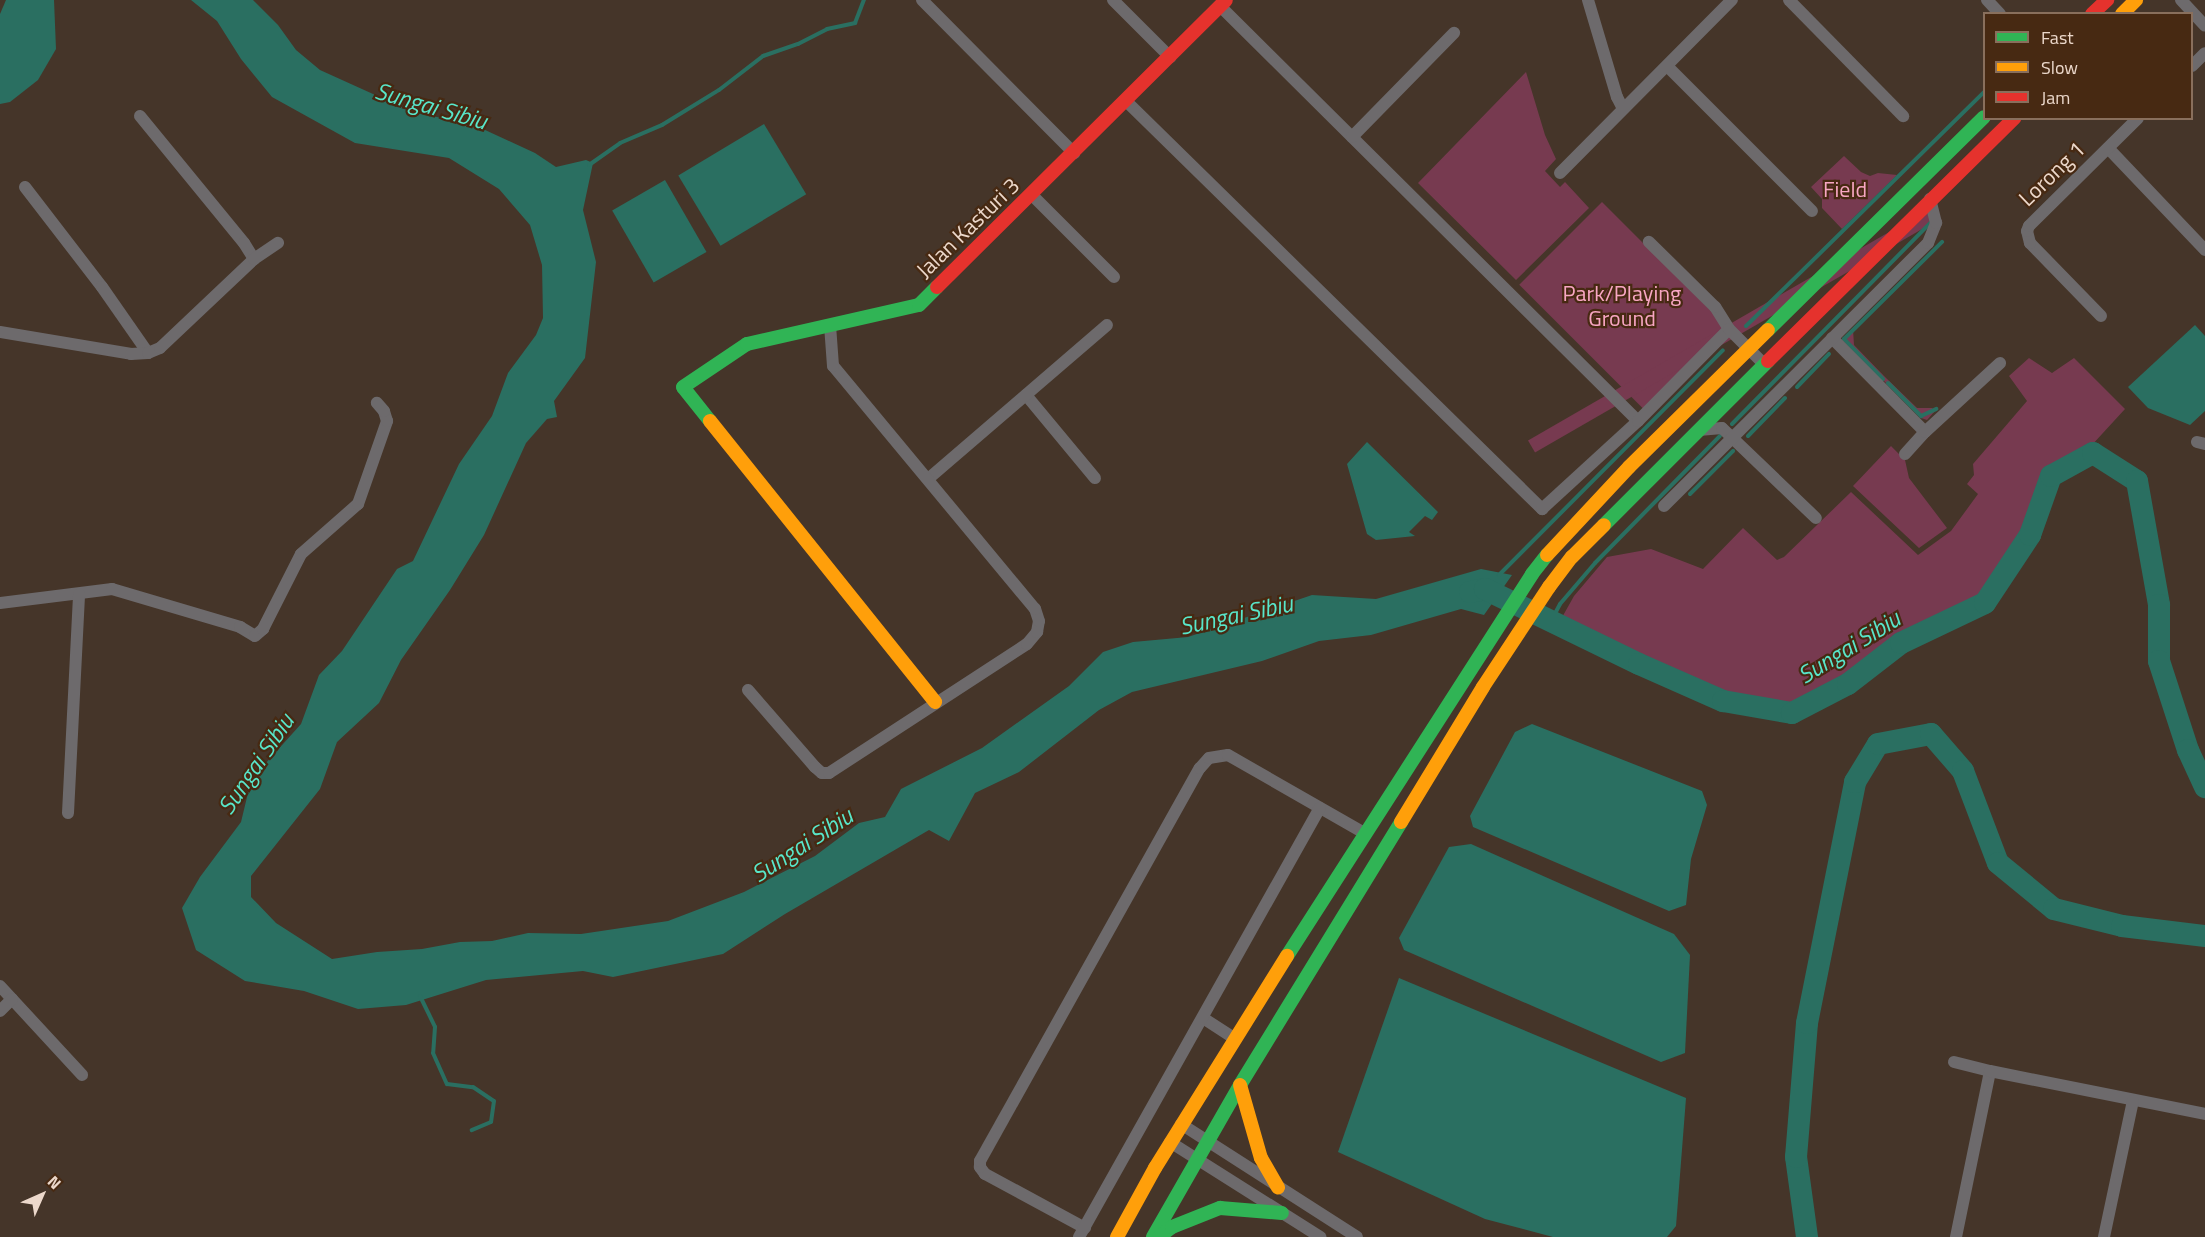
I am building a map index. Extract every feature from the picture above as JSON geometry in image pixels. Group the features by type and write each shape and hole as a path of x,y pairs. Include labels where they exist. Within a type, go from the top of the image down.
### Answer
{"street":[{"path":"922,0 1074,153"},
{"path":"1113,0 1170,57"},
{"path":"1588,0 1617,97 1623,109"},
{"path":"1789,0 1903,116"},
{"path":"1987,0 1998,12"},
{"path":"2094,12 2107,0"},
{"path":"2124,12 2136,0"},
{"path":"2181,0 2192,12"},
{"path":"1560,174 1729,1"},
{"path":"1223,3 1352,136 1638,421"},
{"name":"Jalan Kasturi 3","path":"935,702 683,387 747,344 915,308 1032,195 1223,3"},
{"path":"2193,13 2205,26"},
{"path":"1352,136 1454,33"},
{"path":"2193,65 2205,53"},
{"path":"1666,66 1812,211"},
{"path":"1126,101 1538,507 1546,508 1638,421 1729,329"},
{"path":"140,116 244,243 254,259"},
{"path":"1118,1237 1170,1142 1234,1038 1532,574 1557,543 1629,467 1983,118"},
{"path":"1153,1237 1240,1085 1484,687 1544,595 1572,557 2012,120"},
{"name":"Lorong 1","path":"2101,316 2030,243 2027,231 2028,226 2136,120"},
{"path":"2108,148 2205,250"},
{"path":"25,187 102,286 148,353"},
{"path":"1032,195 1114,277"},
{"path":"1664,506 1928,243 1936,223 1930,199"},
{"path":"1649,242 1715,307 1729,329 1764,364"},
{"path":"0,332 131,354 148,353 160,348 254,259 278,243"},
{"path":"748,690 815,767 822,773 829,773 1027,644 1037,632 1039,621 1035,609 833,366 830,325"},
{"path":"928,479 1107,325"},
{"path":"1832,339 1925,432"},
{"path":"1905,454 1925,432 2000,363"},
{"path":"1026,395 1095,478"},
{"path":"0,603 112,590 240,627 255,636 263,629 301,554 358,504 387,421 384,411 377,403"},
{"path":"1698,430 1716,426 1722,428 1816,518"},
{"path":"68,813 79,594"},
{"path":"1320,808 1082,1233 985,1174 980,1167 980,1161 1200,768 1209,758 1228,754 1364,833"},
{"path":"0,986 82,1075"},
{"path":"0,1011 12,999"},
{"path":"1203,1018 1234,1038"},
{"path":"1954,1062 2133,1101 2205,1114"},
{"path":"1956,1237 1990,1071"},
{"path":"1240,1085 1261,1158 1278,1187"},
{"path":"2104,1237 2133,1101"},
{"path":"1181,1124 1207,1143 1358,1237"},
{"path":"1170,1142 1320,1237"},
{"path":"1159,1237 1172,1227 1220,1208 1282,1213"}],"green space":[{"path":"1526,72 1545,135 1556,159 1545,171 1560,187 1565,182 1589,208 1516,280 1418,183"},
{"name":"Field","path":"1844,156 1861,172 1870,176 1878,173 1897,175 1842,229 1822,208 1822,199 1811,187"},
{"name":"Park/Playing Ground","path":"1602,202 1726,326 1643,408 1519,285"},
{"path":"1929,209 1936,221 1535,453 1528,440"},
{"path":"1853,329 1854,345 1884,376 1917,408 1932,408 1935,411 1927,420 1921,418 1848,345 1846,337"},
{"path":"2029,358 2052,373 2074,358 2125,409 2091,446 2046,474 2026,530 1983,599 1902,635 1848,677 1791,705 1729,695 1560,621 1574,596 1607,557 1651,549 1703,569 1743,528 1777,560 1784,557 1851,492 1918,555 1951,531 1978,494 1967,484 1974,475 1973,464 2027,401 2009,376"},
{"path":"1891,446 1905,460 1909,478 1947,528 1919,548 1853,486"}],"water":[{"path":"6,0 54,0 56,49 38,80 10,102 0,104 0,14"},
{"path":"191,0 253,0 278,25 296,50 320,70 415,113 470,123 535,153 556,167 586,160 593,163 583,210 596,262 585,358 554,401 557,417 547,419 526,443 484,535 450,590 401,660 379,703 337,742 320,789 251,876 251,897 276,923 332,959 377,952 422,949 460,942 492,941 528,933 581,934 668,921 744,892 815,856 859,823 885,817 901,789 982,748 1069,686 1103,652 1133,642 1188,637 1312,595 1376,599 1481,569 1512,575 1484,615 1461,609 1371,635 1319,641 1262,661 1132,692 1099,710 1019,772 975,793 949,841 929,830 785,914 723,954 613,977 583,971 486,980 406,1005 358,1009 304,991 245,981 196,950 182,908 200,877 241,822 248,793 265,764 301,724 319,675 342,651 397,569 413,561 459,464 492,416 508,373 536,335 543,318 542,265 530,225 499,189 449,158 355,143 272,97 241,59 217,21"},
{"path":"764,124 806,194 721,246 678,176"},
{"path":"665,180 706,252 654,282 612,210"},
{"path":"2195,325 2205,336 2205,411 2190,425 2148,408 2128,387"},
{"path":"1367,442 1438,512 1432,520 1425,516 1409,532 1415,536 1376,540 1367,534 1347,464"},
{"path":"1532,724 1702,791 1707,805 1691,859 1686,905 1669,911 1473,827 1470,816 1515,732"},
{"path":"1471,844 1674,934 1690,955 1685,1053 1661,1062 1404,950 1399,938 1449,847"},
{"path":"1399,978 1686,1098 1676,1226 1667,1237 1553,1237 1485,1219 1338,1152"}],"waterway":[{"path":"589,165 620,143 662,125 719,90 763,56 798,44 827,29 855,23 864,0"},
{"path":"1746,326 1983,93"},
{"path":"1732,424 1933,220"},
{"path":"1883,379 1844,339 1942,242"},
{"path":"1499,575 1723,350"},
{"path":"1797,387 1829,354"},
{"path":"1888,383 1921,416 1936,409"},
{"path":"1748,436 1785,398"},
{"path":"1551,621 1560,604 1595,563 1720,436"},
{"path":"1690,494 1733,451"},
{"name":"Sungai Sibiu","path":"1470,592 1485,589 1639,664 1723,701 1792,713 1848,684 1901,643 1985,603 2030,535 2051,476 2093,453 2137,481 2159,605 2159,661 2188,750 2205,787"},
{"name":"Sungai Sibiu","path":"1807,1237 1796,1157 1807,1023 1855,782 1878,744 1931,734 1963,771 1998,863 2054,909 2122,926 2205,936"},
{"path":"420,996 435,1027 433,1053 447,1084 473,1087 494,1101 491,1122 472,1130"}],"traffic: fast":[{"path":"1768,330 1983,118"},
{"path":"710,421 683,387 747,344 919,305 937,287"},
{"path":"1604,525 1768,361"},
{"path":"1287,956 1532,574 1547,555"},
{"path":"1153,1237 1240,1085 1401,822"},
{"path":"1159,1237 1172,1227 1220,1208 1282,1213"}],"traffic: slow":[{"path":"2124,12 2136,0"},
{"path":"1547,555 1629,467 1768,330"},
{"path":"710,421 935,702"},
{"path":"1401,822 1483,687 1549,587 1572,557 1604,525"},
{"path":"1117,1237 1155,1168 1287,956"},
{"path":"1240,1085 1261,1158 1278,1187"}],"traffic: jam":[{"path":"937,287 1226,0"},
{"path":"2094,12 2107,0"},
{"path":"1768,361 2012,120"}]}
